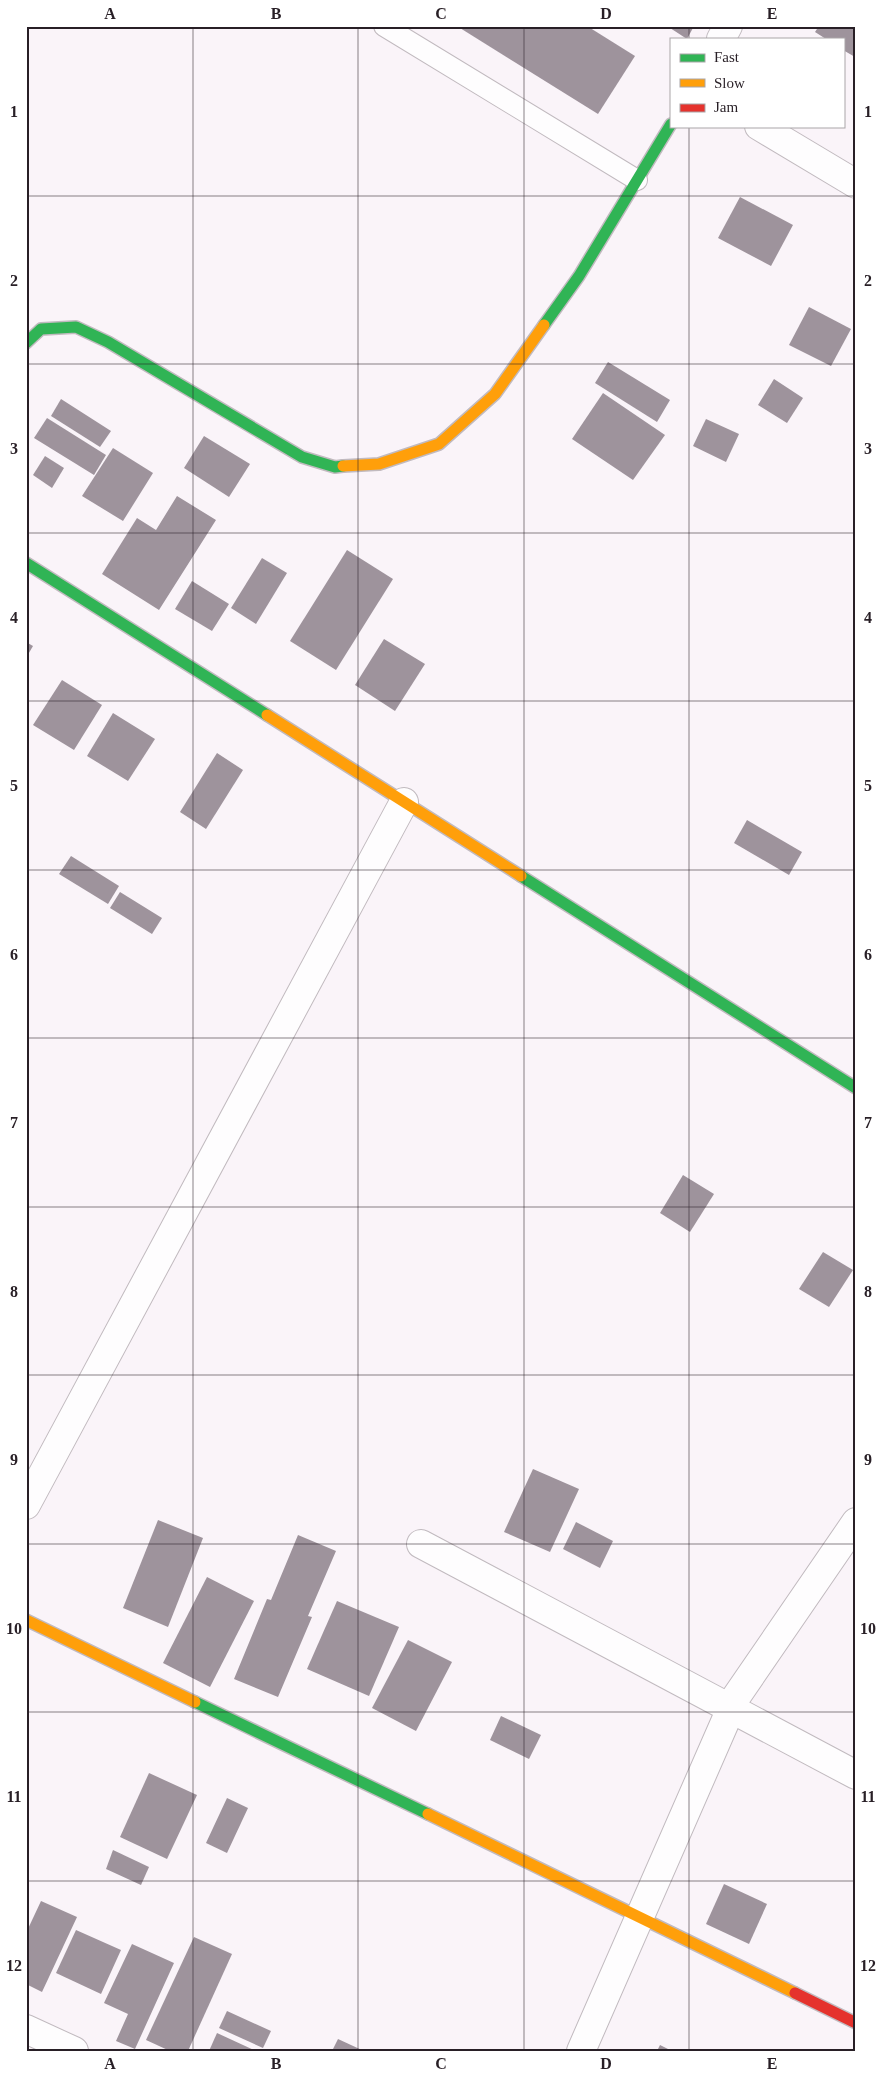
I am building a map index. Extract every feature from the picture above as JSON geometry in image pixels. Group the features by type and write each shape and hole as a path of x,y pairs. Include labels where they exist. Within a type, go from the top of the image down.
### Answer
{"street":[{"path":"722,38 728,26"},
{"path":"26,343 41,329 76,327 108,342 302,457 335,467 379,464 438,444 495,394 579,276 670,126"},
{"path":"762,128 856,184"},
{"path":"26,563 856,1088"},
{"path":"26,1505 404,802"},
{"path":"581,2051 736,1697 856,1522"},
{"path":"421,1544 856,1774"},
{"path":"26,1620 640,1916 856,2023"},
{"path":"26,2029 74,2051"}],"lane":[{"path":"384,26 637,180"}],"building":[{"path":"461,26 587,26 635,56 598,114 460,28"},
{"path":"667,26 694,26 688,38"},
{"path":"819,26 856,26 855,57 844,51 844,38 824,38 815,32"},
{"path":"740,197 793,225 771,266 718,238"},
{"path":"809,307 851,329 831,366 789,345"},
{"path":"608,362 670,400 657,422 595,383"},
{"path":"774,379 803,398 787,423 758,405"},
{"path":"603,393 665,435 633,480 572,439"},
{"path":"61,399 111,431 100,447 51,416"},
{"path":"47,418 106,455 94,475 34,438"},
{"path":"706,419 739,434 726,462 693,446"},
{"path":"204,436 250,464 229,497 184,468"},
{"path":"113,448 153,473 123,521 82,496"},
{"path":"45,456 64,468 52,488 33,475"},
{"path":"177,496 216,520 159,610 102,574 137,518 156,530"},
{"path":"347,550 393,579 336,670 290,641"},
{"path":"262,558 287,573 256,624 231,608"},
{"path":"192,581 229,604 212,631 175,609"},
{"path":"384,639 425,664 395,711 355,685"},
{"path":"26,642 33,646 26,658"},
{"path":"62,680 102,705 74,750 33,725"},
{"path":"113,713 155,739 128,781 87,756"},
{"path":"217,753 243,770 206,829 180,812"},
{"path":"747,820 802,852 789,875 734,843"},
{"path":"71,856 119,886 108,904 59,874"},
{"path":"120,892 162,918 152,934 110,908"},
{"path":"683,1175 714,1194 690,1232 660,1213"},
{"path":"823,1252 853,1270 829,1307 799,1289"},
{"path":"533,1469 579,1489 550,1552 504,1532"},
{"path":"158,1520 203,1538 168,1627 123,1608"},
{"path":"576,1522 613,1541 600,1568 563,1549"},
{"path":"298,1535 336,1551 308,1616 312,1617 278,1697 234,1679 267,1599 271,1600"},
{"path":"207,1577 254,1601 210,1687 163,1663"},
{"path":"337,1601 399,1627 369,1696 307,1669"},
{"path":"408,1640 452,1662 416,1731 372,1708"},
{"path":"501,1716 541,1735 529,1759 490,1740"},
{"path":"149,1773 197,1795 167,1859 120,1837"},
{"path":"227,1798 248,1808 227,1853 206,1843"},
{"path":"113,1850 149,1867 141,1885 106,1869"},
{"path":"724,1884 767,1904 749,1944 706,1924"},
{"path":"41,1901 77,1917 42,1992 26,1984 26,1933"},
{"path":"76,1930 121,1950 101,1994 56,1973"},
{"path":"194,1937 232,1954 188,2051 170,2051 146,2040"},
{"path":"132,1944 174,1963 135,2049 116,2041 128,2014 104,2003"},
{"path":"227,2011 271,2031 263,2048 219,2028"},
{"path":"217,2033 256,2051 209,2051"},
{"path":"338,2039 364,2051 332,2051"},
{"path":"660,2045 672,2051 657,2051"}],"traffic: fast":[{"path":"544,325 579,276 670,126"},
{"path":"26,343 41,329 76,327 108,342 302,457 335,467 343,466"},
{"path":"26,563 267,715"},
{"path":"521,876 856,1088"},
{"path":"195,1702 428,1814"}],"traffic: slow":[{"path":"343,466 379,464 439,444 495,394 544,325"},
{"path":"267,715 521,876"},
{"path":"26,1620 195,1702"},
{"path":"428,1814 795,1993"}],"traffic: jam":[{"path":"795,1993 856,2023"}]}
